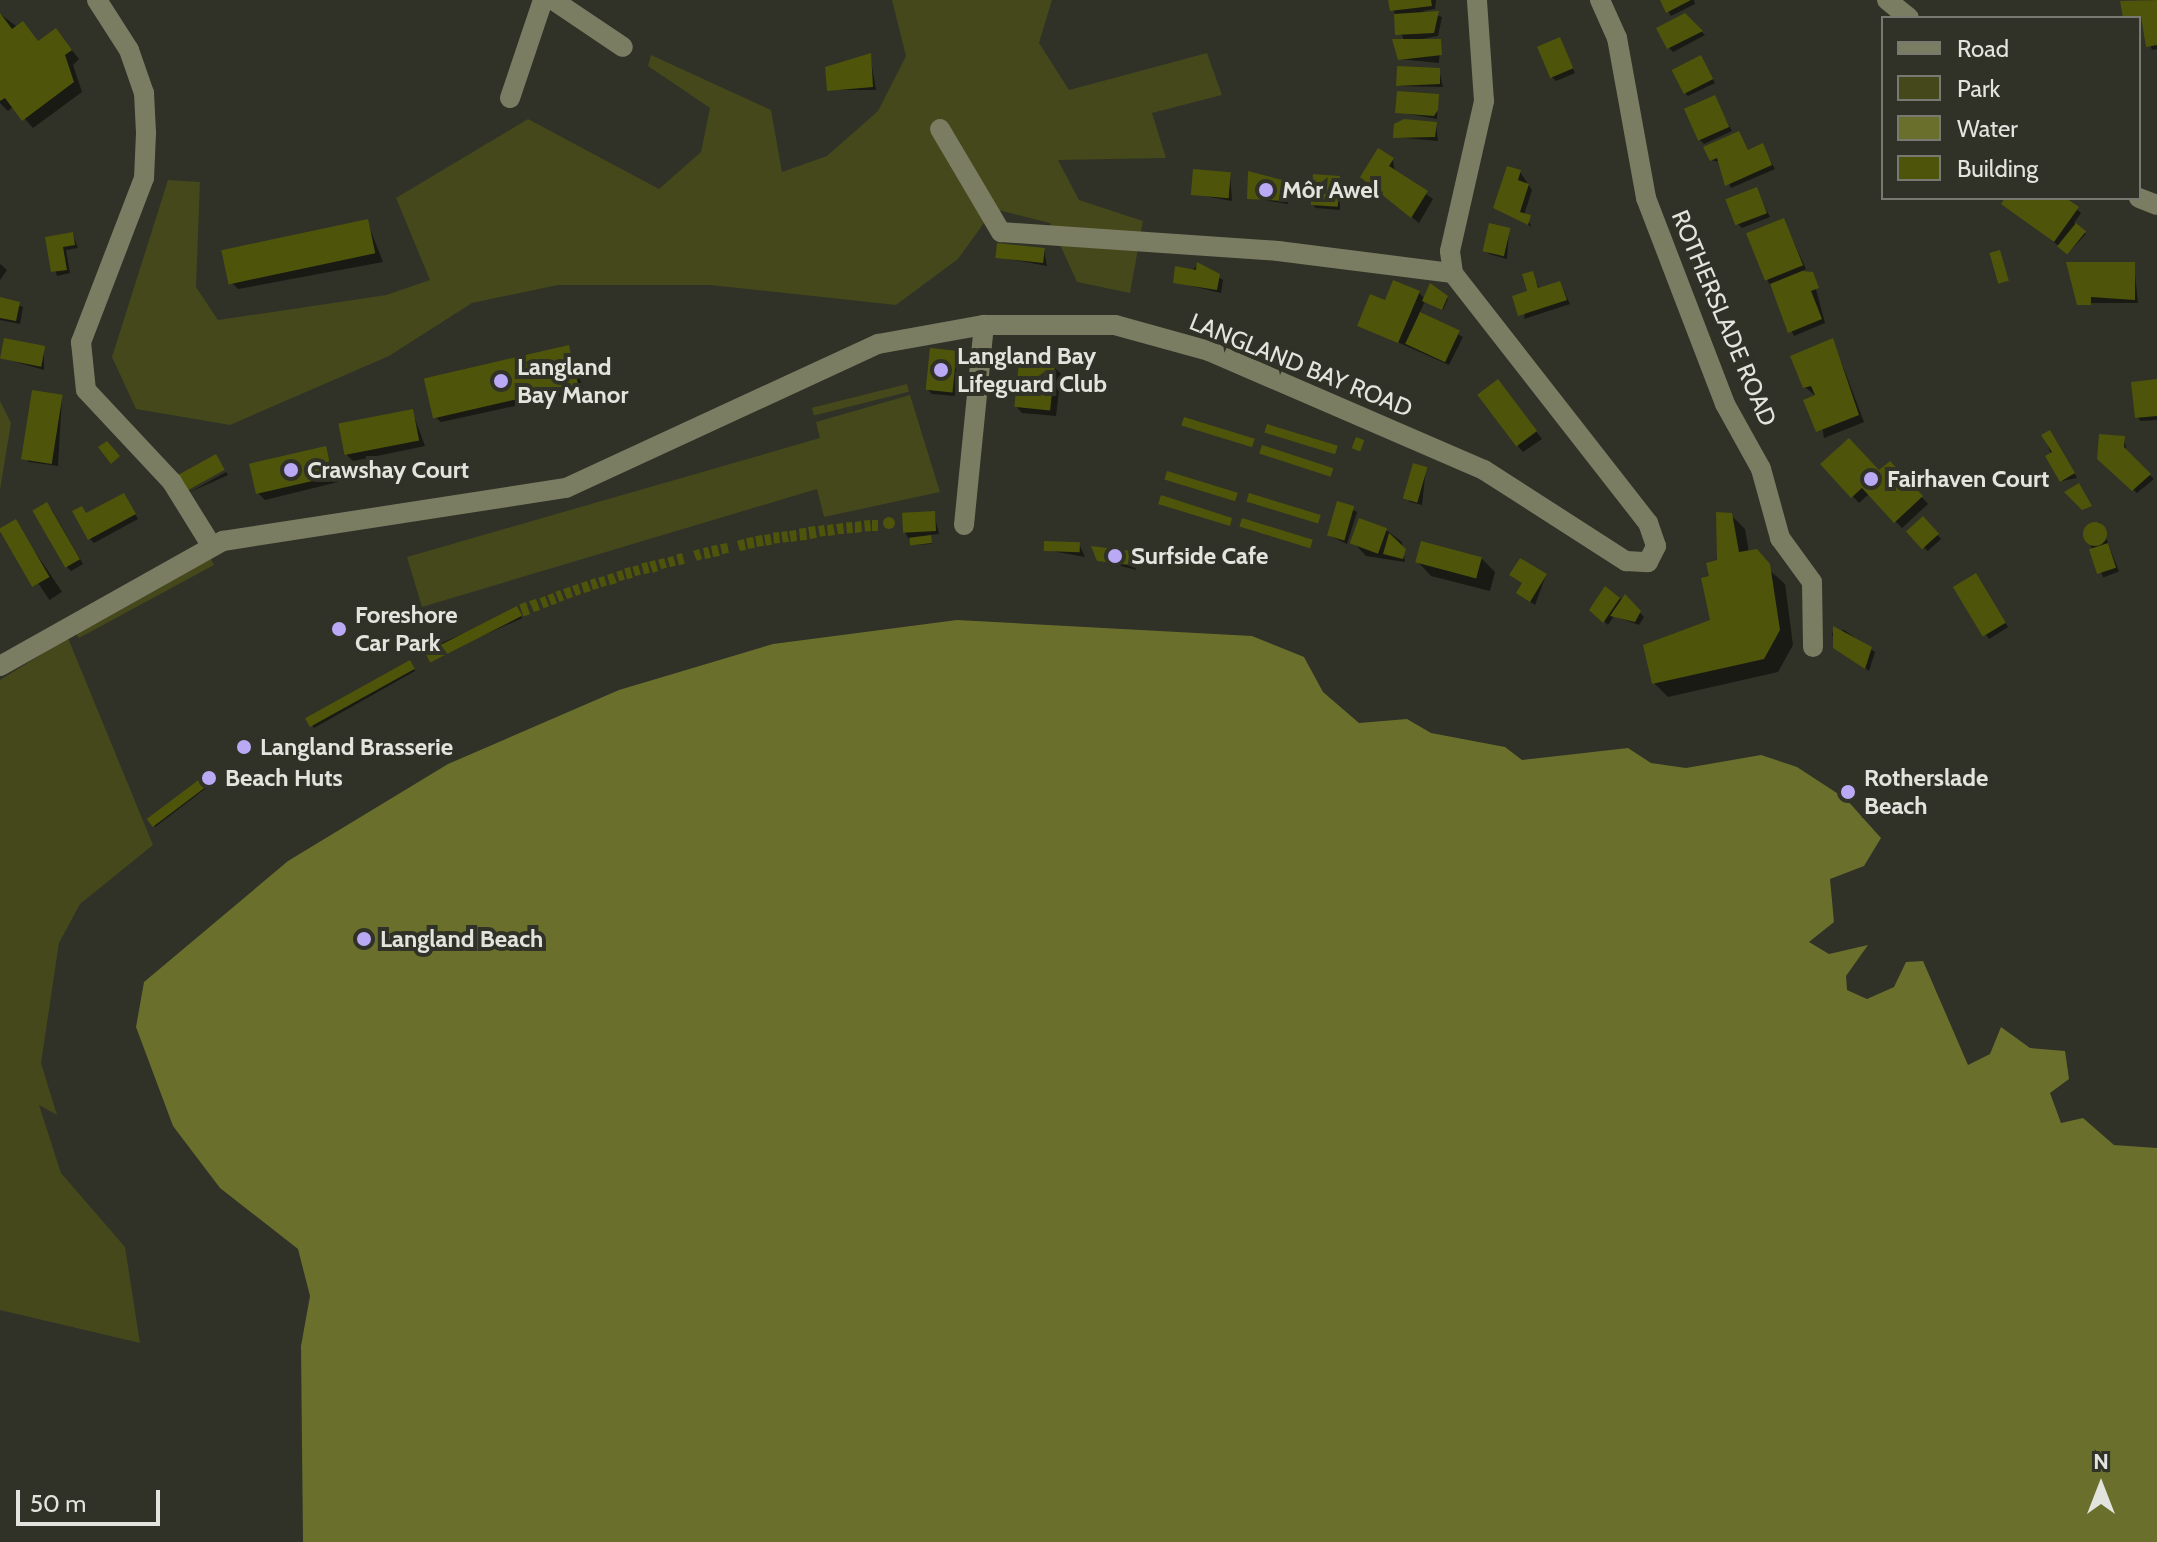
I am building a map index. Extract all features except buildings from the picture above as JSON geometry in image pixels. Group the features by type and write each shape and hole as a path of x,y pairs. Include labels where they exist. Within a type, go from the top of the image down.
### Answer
{"street":[{"path":"97,0 129,50 144,93 146,133 144,178 81,342 86,390 172,482 211,545"},
{"path":"510,98 543,0"},
{"path":"553,0 623,47"},
{"path":"940,129 1001,232 1278,251 1453,273 1450,251 1484,101 1477,0"},
{"name":"ROTHERSLADE ROAD","path":"1600,0 1617,38 1646,198 1725,404 1761,469 1780,538 1812,582 1813,647"},
{"path":"1887,0 1907,16"},
{"name":"LANGLAND BAY ROAD","path":"0,666 211,545 249,533 566,488 878,344 984,325 1115,325 1209,351 1484,470 1626,561 1648,562 1656,546 1648,523 1453,273"},
{"path":"964,525 984,325"}],"green space":[{"path":"892,0 1052,0 1039,43 1069,90 1207,53 1222,95 1152,113 1166,158 1058,160 1079,200 1143,221 1130,293 1077,282 1050,223 994,209 958,259 896,305 710,285 558,285 472,303 389,356 230,425 136,409 112,357 168,180 200,182 196,287 218,320 386,295 430,280 396,198 528,119 659,189 701,152 710,108 648,66 651,55 771,110 782,172 827,156 878,111 906,56"},
{"path":"907,384 909,392 814,415 812,408"},
{"path":"910,395 940,492 824,517 817,489 422,607 407,557 820,438 816,422"},
{"path":"0,401 11,423 0,490"},
{"path":"210,557 214,565 79,638 75,633"},
{"path":"68,638 153,845 80,904 59,943 41,1063 57,1115 39,1105 61,1173 125,1247 140,1343 0,1310 0,680"}],"water":[{"path":"957,620 1252,636 1304,657 1323,692 1359,723 1407,719 1431,733 1505,747 1522,760 1628,748 1651,763 1686,768 1761,755 1797,767 1846,799 1881,838 1864,866 1830,879 1834,922 1809,942 1829,954 1868,945 1846,976 1847,990 1867,999 1894,987 1906,962 1923,961 1968,1065 1990,1054 2001,1027 2030,1048 2065,1051 2069,1079 2050,1093 2061,1123 2083,1118 2114,1145 2157,1148 2157,1542 303,1542 301,1346 310,1296 298,1249 220,1188 173,1126 136,1027 144,982 288,861 448,764 619,690 773,644"}],"place":[{"name":"Môr Awel","path":"1266,190"},
{"name":"Langland Bay Lifeguard Club","path":"941,370"},
{"name":"Langland Bay Manor","path":"501,381"},
{"name":"Crawshay Court","path":"291,470"},
{"name":"Fairhaven Court","path":"1871,479"},
{"name":"Surfside Cafe","path":"1115,556"},
{"name":"Foreshore Car Park","path":"339,629"},
{"name":"Langland Brasserie","path":"244,747"},
{"name":"Beach Huts","path":"209,778"},
{"name":"Rotherslade Beach","path":"1848,792"},
{"name":"Langland Beach","path":"364,939"}]}
